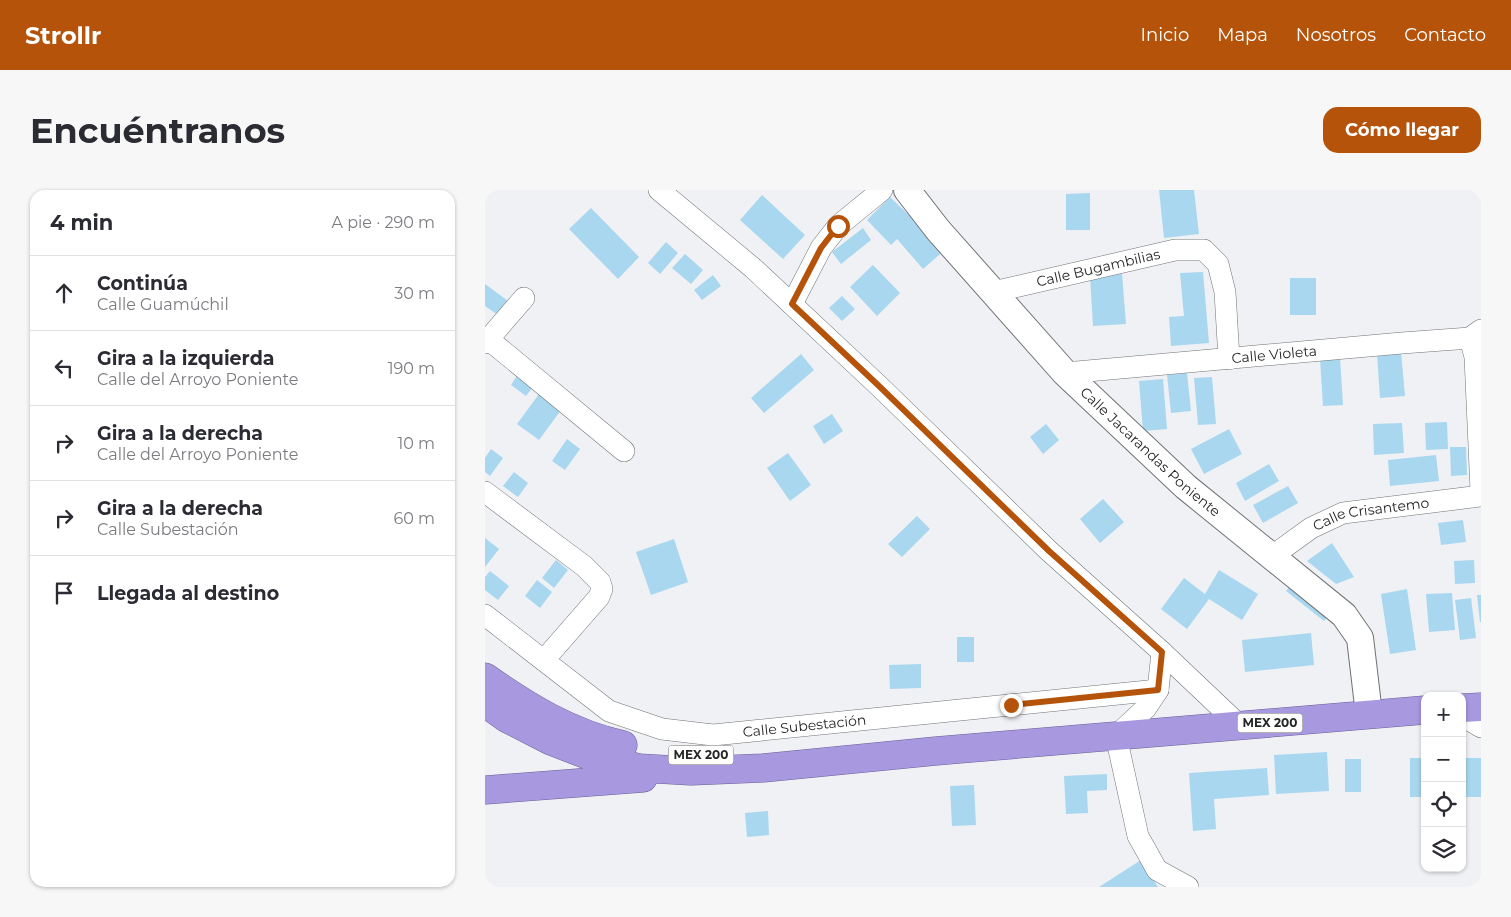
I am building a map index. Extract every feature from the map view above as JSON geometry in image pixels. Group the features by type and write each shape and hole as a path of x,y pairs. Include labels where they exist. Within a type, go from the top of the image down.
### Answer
{"highway":[{"name":"MEX 200","path":"485,677 520,702 559,723 600,740 641,749 699,755 936,751"},
{"name":"MEX 200","path":"485,703 506,718 551,741 603,760 639,768 691,771 763,768 936,751 1421,710"},
{"path":"1466,708 1481,706"},
{"path":"485,790 763,768"}],"street":[{"path":"659,190 753,268 886,392 1049,551 1162,652 1239,725"},
{"path":"792,304 821,248 838,226 881,190"},
{"name":"Calle Jacarandas Poniente","path":"907,190 938,230 1065,373 1186,487 1344,615 1360,638 1369,714"},
{"name":"Calle Bugambilias","path":"993,292 1175,250 1204,250 1218,264 1225,292 1229,359"},
{"path":"524,298 487,341 624,451"},
{"path":"1476,334 1475,358 1481,491"},
{"name":"Calle Violeta","path":"1065,373 1402,343 1476,334"},
{"path":"485,492 584,566 601,582 602,589 599,597 544,660"},
{"name":"Calle Crisantemo","path":"1271,557 1311,528 1343,514 1481,496"},
{"name":"Calle Subestación","path":"485,615 609,710 662,729 713,735 1158,690"},
{"path":"1162,652 1158,690 1146,708 1116,736 1138,836 1157,870 1189,887"},
{"path":"1466,718 1481,727"}],"building":[{"path":"1159,190 1194,190 1199,234 1164,238"},
{"path":"1090,193 1090,230 1066,230 1066,194"},
{"path":"762,195 805,235 783,259 740,220"},
{"path":"890,197 915,221 910,226 921,216 947,248 923,269 897,239 891,245 867,220"},
{"path":"591,208 639,257 618,279 569,229"},
{"path":"863,228 871,240 841,264 832,252"},
{"path":"666,242 678,253 660,274 648,263"},
{"path":"685,254 703,270 691,284 672,268"},
{"path":"873,265 900,293 877,316 850,287"},
{"path":"1203,272 1209,343 1171,346 1169,317 1184,316 1180,273"},
{"path":"1122,274 1126,324 1093,326 1090,276"},
{"path":"713,275 721,286 702,300 694,290"},
{"path":"1290,278 1316,278 1316,315 1290,315"},
{"path":"485,284 508,301 498,315 485,306"},
{"path":"842,296 855,309 842,321 829,308"},
{"path":"1401,352 1405,396 1380,398 1377,354"},
{"path":"801,354 814,370 764,413 751,398"},
{"path":"1340,357 1343,405 1323,406 1320,358"},
{"path":"520,371 536,383 526,396 511,385"},
{"path":"1187,373 1191,411 1171,413 1167,375"},
{"path":"1212,377 1216,424 1198,425 1194,378"},
{"path":"1163,379 1167,429 1143,431 1139,381"},
{"path":"542,390 564,406 539,440 517,424"},
{"path":"832,414 843,431 824,444 813,426"},
{"path":"1447,422 1448,449 1426,450 1425,423"},
{"path":"1402,423 1404,453 1374,455 1373,424"},
{"path":"1046,424 1059,440 1043,454 1030,437"},
{"path":"1229,429 1242,454 1204,474 1191,449"},
{"path":"567,439 580,449 565,470 552,461"},
{"path":"1450,447 1466,447 1467,475 1451,476"},
{"path":"491,449 503,458 490,476 485,472 485,458"},
{"path":"788,453 811,485 790,501 767,468"},
{"path":"1436,455 1439,481 1390,486 1388,460"},
{"path":"1269,464 1279,481 1245,501 1236,483"},
{"path":"514,472 528,483 518,497 503,486"},
{"path":"1288,486 1298,503 1263,523 1253,505"},
{"path":"1103,499 1124,522 1100,543 1080,519"},
{"path":"917,516 930,529 902,557 888,544"},
{"path":"1463,520 1466,542 1441,545 1438,523"},
{"path":"485,538 499,549 485,567"},
{"path":"674,539 688,582 651,595 636,552"},
{"path":"1332,543 1354,577 1336,584 1307,561"},
{"path":"556,560 568,570 554,588 542,578"},
{"path":"1474,560 1475,583 1455,584 1454,561"},
{"path":"1219,570 1258,594 1242,620 1209,599 1187,629 1161,609 1184,578 1205,594"},
{"path":"490,571 509,586 498,600 485,590 485,577"},
{"path":"1295,579 1333,609 1324,621 1286,591"},
{"path":"537,580 552,592 540,608 525,596"},
{"path":"1407,589 1416,650 1390,654 1381,594"},
{"path":"1452,593 1455,630 1429,632 1426,594"},
{"path":"1477,595 1481,595 1481,622 1480,622"},
{"path":"1471,598 1476,638 1460,640 1455,600"},
{"path":"1311,633 1314,665 1245,672 1242,640"},
{"path":"957,637 974,637 974,662 957,662"},
{"path":"921,664 921,688 890,689 889,665"},
{"path":"1327,752 1329,791 1276,794 1274,755"},
{"path":"1410,758 1421,758 1421,797 1410,797"},
{"path":"1466,758 1481,758 1481,797 1466,797"},
{"path":"1345,759 1361,759 1361,792 1345,792"},
{"path":"1267,768 1269,795 1214,799 1216,829 1193,831 1189,773"},
{"path":"1107,774 1107,790 1087,791 1088,813 1066,814 1064,776"},
{"path":"974,785 976,825 952,826 950,786"},
{"path":"768,811 769,835 747,837 745,813"},
{"path":"1141,860 1158,887 1099,887"}],"route":[{"path":"838,226 821,248 792,304 1049,551 1162,652 1158,690 1011,705"}]}
